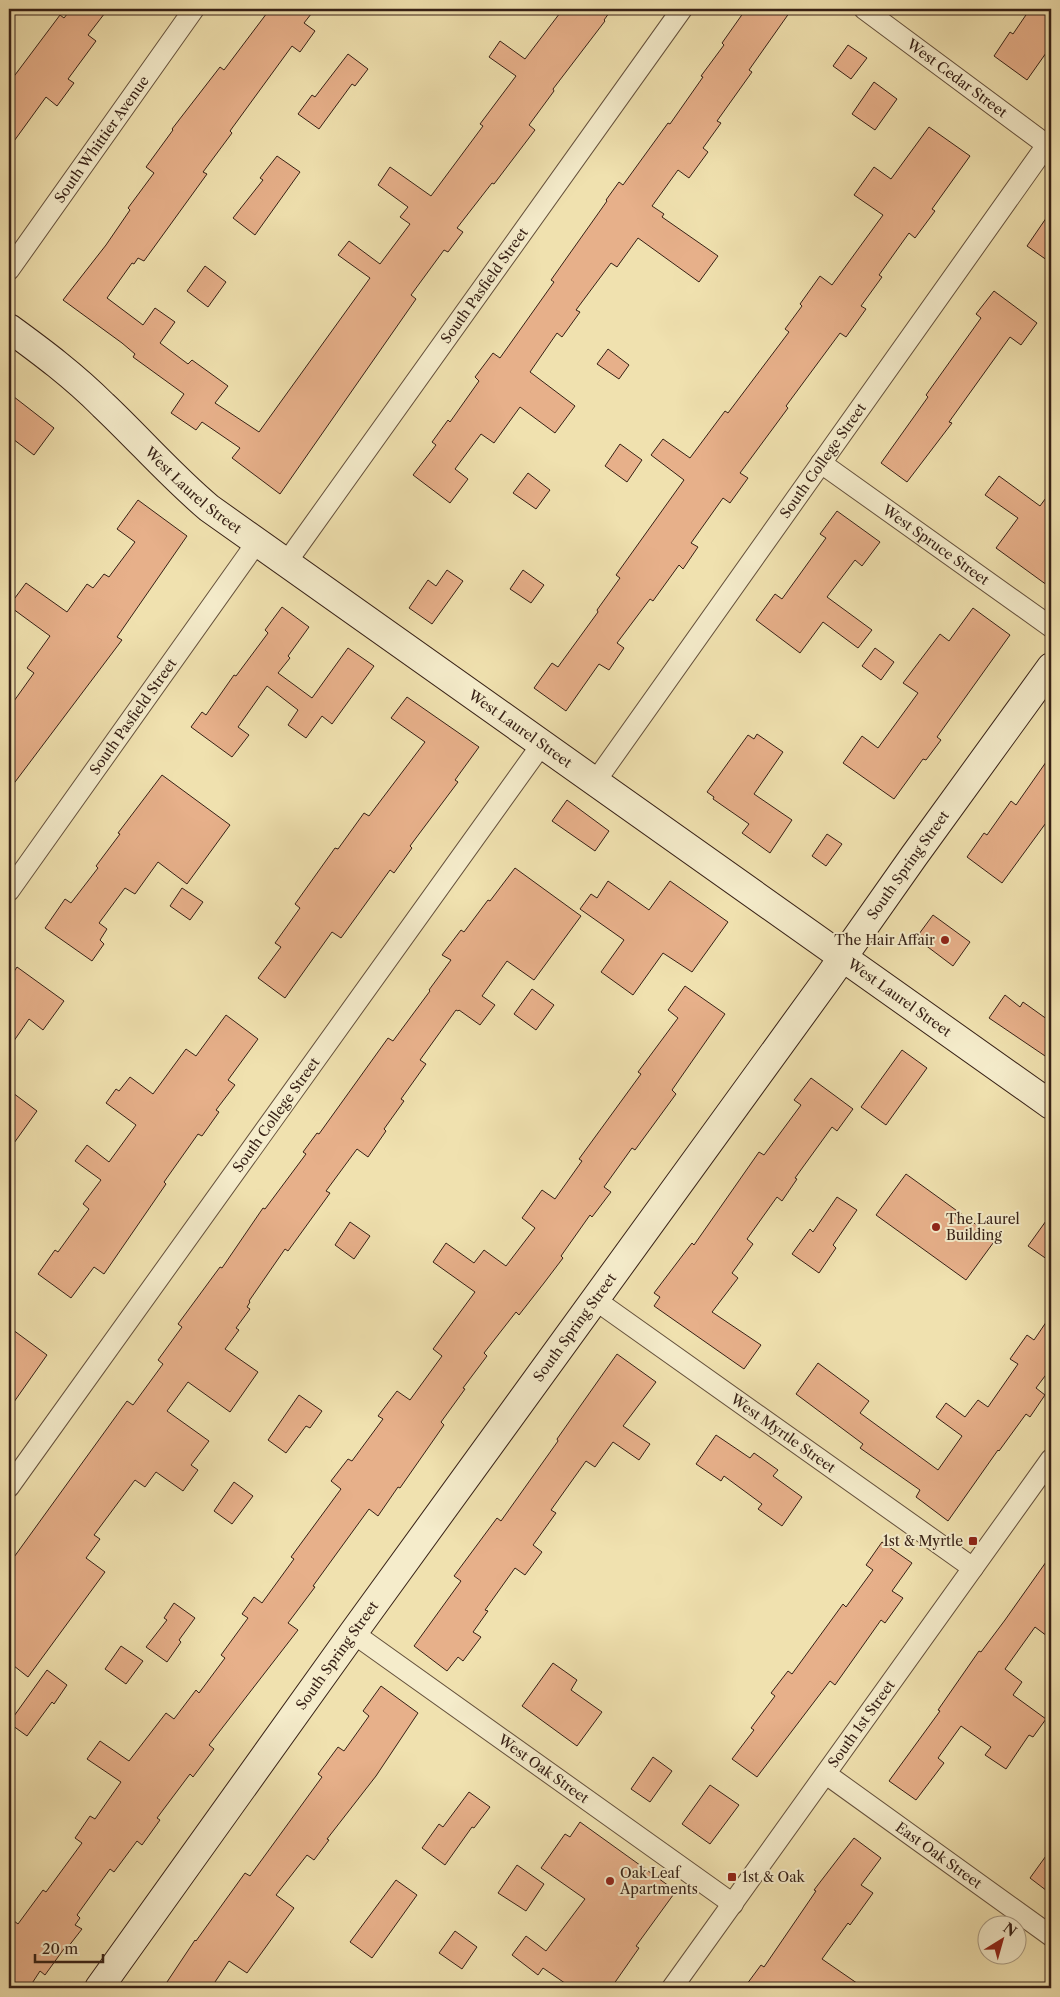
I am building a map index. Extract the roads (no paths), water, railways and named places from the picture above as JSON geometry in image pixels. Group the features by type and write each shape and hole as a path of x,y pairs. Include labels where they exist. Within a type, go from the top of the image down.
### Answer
{"street":[{"name":"South Whittier Avenue","path":"9,270 194,9"},
{"name":"South Pasfield Street","path":"286,563 682,9"},
{"name":"West Cedar Street","path":"864,9 1050,144"},
{"name":"South College Street","path":"595,782 1050,144"},
{"name":"West Laurel Street","path":"9,328 65,370 103,404 180,483 209,508 1051,1105"},
{"name":"West Spruce Street","path":"821,463 1051,627"},
{"name":"South Pasfield Street","path":"9,891 257,542"},
{"name":"South Spring Street","path":"100,1988 353,1633 843,958 914,856 1051,667"},
{"name":"South College Street","path":"9,1487 542,744"},
{"name":"West Myrtle Street","path":"594,1299 973,1568"},
{"name":"South 1st Street","path":"672,1988 1051,1459"},
{"name":"West Oak Street","path":"353,1633 733,1904"},
{"name":"East Oak Street","path":"826,1774 1051,1936"}],"place":[{"name":"The Hair Affair","path":"945,940"},
{"name":"The Laurel Building","path":"936,1227"},
{"name":"1st & Myrtle","path":"973,1541"},
{"name":"1st & Oak","path":"732,1877"},
{"name":"Oak Leaf Apartments","path":"610,1881"}]}
